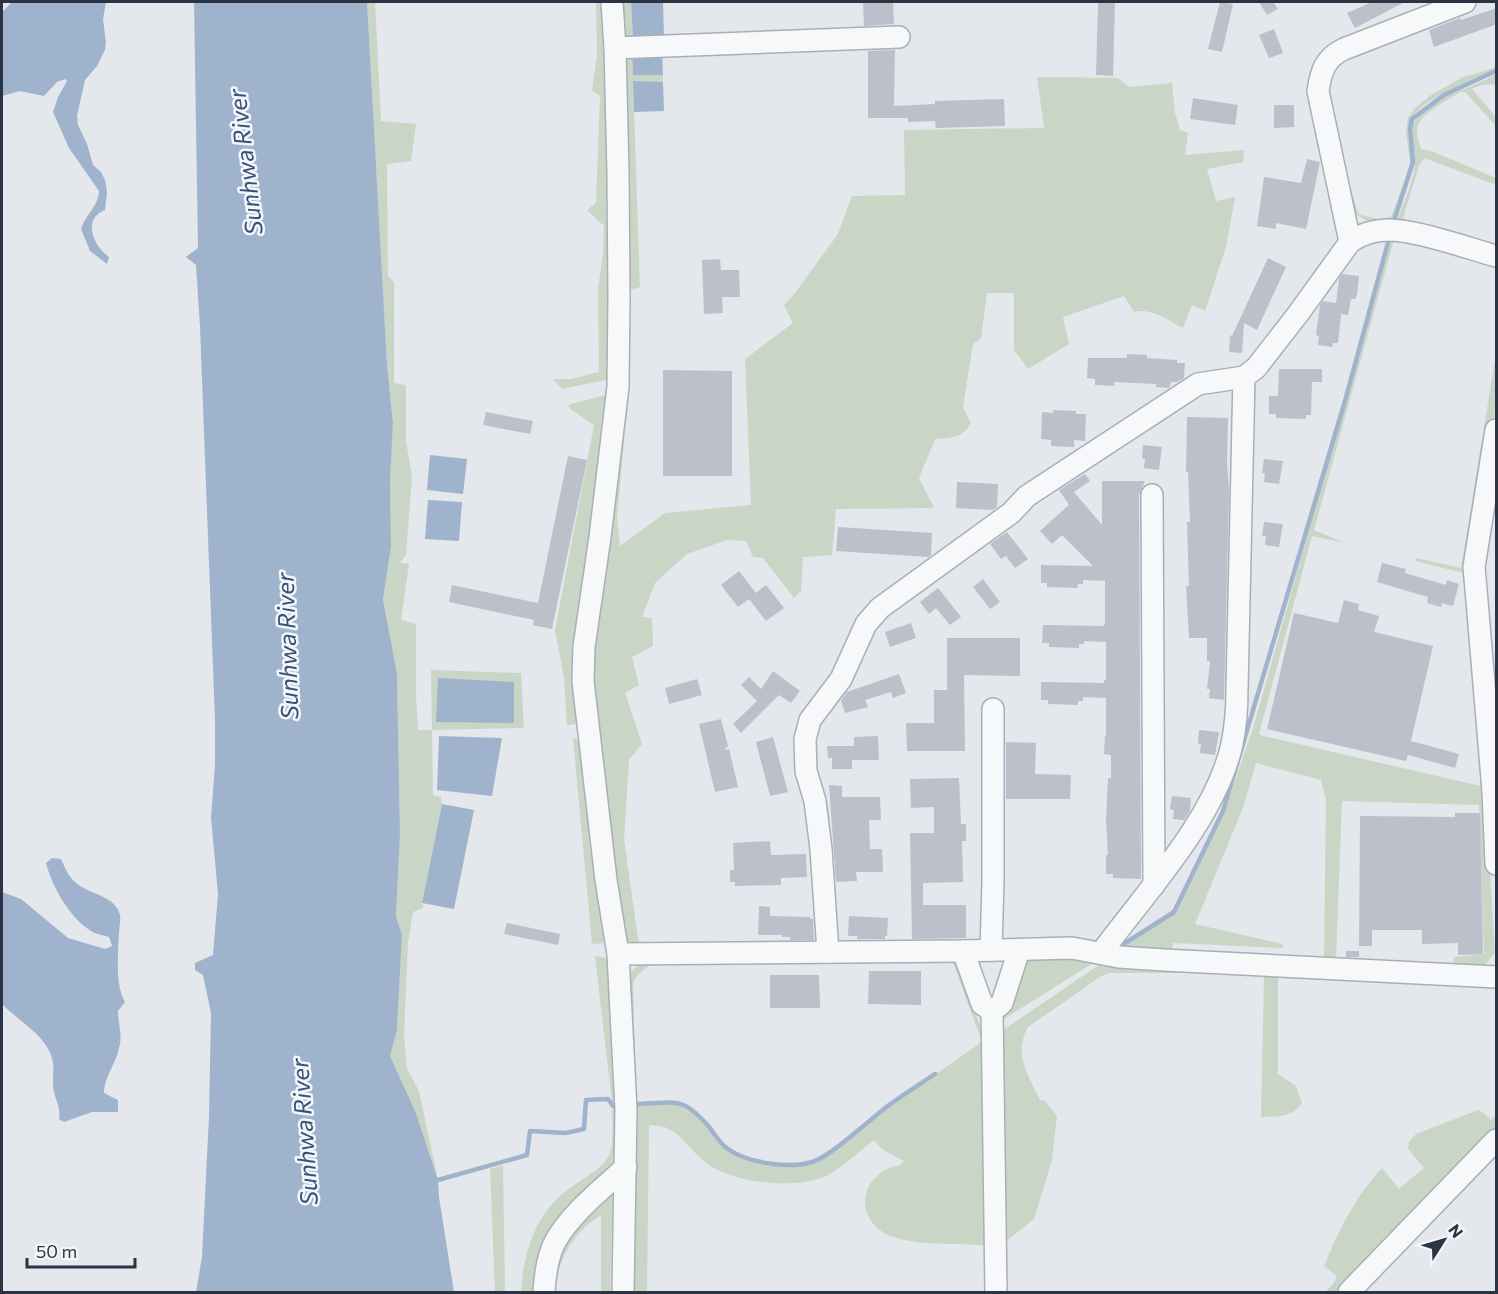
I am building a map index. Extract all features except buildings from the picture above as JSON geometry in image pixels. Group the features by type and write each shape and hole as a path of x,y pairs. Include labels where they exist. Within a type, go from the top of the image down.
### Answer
{"street":[{"path":"612,2 615,48 619,298 618,387 584,647 583,681 606,880 618,954 624,1056 626,1167 623,1293"},
{"path":"1350,242 1318,91 1320,74 1333,54 1465,2"},
{"path":"615,48 898,37"},
{"path":"828,952 815,801 806,771 805,739 810,720 841,679 866,624 880,608 1011,513 1027,496 1198,384 1244,377 1256,368 1350,242 1359,235 1390,230 1497,256"},
{"path":"1101,953 1154,885 1201,817 1222,773 1232,745 1237,689 1244,377"},
{"path":"1497,430 1474,574 1494,788 1497,864"},
{"path":"1152,495 1154,885"},
{"path":"991,950 993,709"},
{"path":"618,954 1019,951 1072,948 1119,957 1497,977"},
{"path":"963,951 982,1004 992,1009 998,1008 1002,1003 1019,951"},
{"path":"992,1009 996,1293"},
{"path":"1349,1293 1497,1140"},
{"path":"544,1293 545,1277 555,1243 574,1217 626,1167"}],"green space":[{"path":"367,2 375,2 381,121 416,124 411,161 387,164 388,276 394,282 394,383 406,385 406,441 412,477 406,555 400,563 409,564 401,620 416,624 418,730 432,730 433,795 441,797 442,804 422,903 423,908 413,912 408,942 404,1036 407,1068 419,1091 438,1180 416,1113 390,1056 397,1030 402,935 396,916 400,834 397,674 383,599 391,547 390,479 393,424 387,364"},
{"path":"596,2 607,2 610,379 562,389 553,379 571,379 599,372 598,288 604,226 587,210 596,203 600,96 592,90 597,55"},
{"path":"620,2 631,2 633,37 623,36"},
{"path":"632,52 633,75 663,75 663,82 633,82 640,287 629,290 623,59"},
{"path":"1343,58 1332,73 1330,86 1338,143 1359,214 1378,219 1391,217 1408,172 1410,161 1406,133 1408,118 1415,108 1431,95 1463,77 1496,66 1496,69 1487,74 1428,102 1412,118 1408,129 1412,159 1411,171 1393,222 1365,220 1356,214 1334,141 1325,72"},
{"path":"1496,74 1496,86 1484,84 1472,89 1496,117 1496,126 1465,92 1460,92 1425,116 1418,125 1417,131 1421,149 1496,178 1496,185 1424,158 1419,166 1403,218 1485,245 1397,222 1414,171 1412,129 1416,119 1433,103"},
{"path":"1037,77 1118,78 1129,87 1172,83 1175,113 1180,130 1188,133 1185,155 1244,150 1243,162 1207,169 1216,201 1235,197 1226,247 1205,311 1192,305 1183,328 1147,311 1134,312 1124,296 1063,317 1069,344 1028,369 1014,350 1014,293 987,293 981,338 973,344 963,407 971,423 960,435 935,439 919,478 934,508 836,509 832,555 803,557 801,591 794,598 763,558 753,557 746,541 727,540 687,554 655,583 642,617 652,618 653,646 632,657 639,685 625,693 642,744 629,760 624,839 639,946 627,941 623,933 594,680 594,639 624,407 627,409 617,519 620,546 665,513 751,505 745,359 793,323 784,305 838,234 852,196 905,195 904,130 1044,128"},
{"path":"1393,232 1395,236 1314,530 1345,543 1312,536 1259,734 1485,787 1495,953 1483,967 1458,966 1454,963 1454,957 1484,954 1479,805 1342,801 1336,958 1324,958 1326,800 1321,780 1256,763 1243,808 1195,924 1282,944 1283,948 1173,943 1172,951 1121,949 1177,911 1225,810 1253,728"},
{"path":"1496,354 1496,406 1468,574 1415,561 1416,558 1461,568"},
{"path":"609,394 579,721 577,724 567,725 564,677 555,630 594,425 570,409 568,405"},
{"path":"431,670 521,673 524,728 432,730"},
{"path":"573,738 581,740 606,943 592,944"},
{"path":"595,956 607,958 620,1103 612,1103"},
{"path":"1030,956 1091,959 1093,963 1001,1021 1022,964"},
{"path":"947,959 957,960 985,1039 988,1246 903,1240 888,1235 876,1227 866,1208 865,1198 868,1188 872,1181 882,1173 904,1161 882,1149 874,1140 827,1176 793,1183 761,1182 730,1175 716,1169 700,1158 672,1131 665,1127 649,1125 647,1292 628,1292 629,975 632,971 641,964 657,963 643,970 633,982 636,1105 666,1102 684,1106 703,1121 727,1150 768,1164 799,1166 815,1162 827,1155 891,1105 982,1042 953,963"},
{"path":"1106,960 1491,981 1491,986 1278,975 1278,1074 1296,1086 1302,1103 1289,1114 1261,1117 1264,977 1262,973 1109,973 1100,977 1028,1027 1024,1037 1022,1056 1027,1073 1040,1100 1045,1101 1057,1116 1052,1160 1034,1219 999,1247 996,1035"},
{"path":"612,1109 620,1110 617,1157 611,1167 557,1219 545,1242 534,1292 521,1292 529,1247 540,1221 558,1198 599,1167 610,1154 613,1128"},
{"path":"1478,1110 1491,1120 1496,1115 1496,1128 1335,1292 1325,1292 1337,1276 1324,1266 1348,1214 1372,1179 1382,1168 1399,1189 1424,1168 1408,1149 1409,1142 1416,1134"},
{"path":"503,1165 505,1292 495,1292 490,1169"},
{"path":"613,1188 610,1292 601,1292 601,1215 582,1230 568,1248 557,1280 556,1292 548,1292 556,1250"}],"water":[{"path":"12,2 106,2 103,19 105,50 97,66 85,80 77,116 78,125 93,165 101,172 105,180 107,192 105,210 94,220 92,233 98,246 109,257 107,264 90,251 81,229 96,202 99,191 69,148 53,112 67,81 65,79 57,82 44,96 20,91 2,96 2,12"},
{"name":"Sunhwa River","path":"194,2 367,2 387,364 393,424 390,479 391,547 383,599 397,674 400,834 396,916 402,935 397,1030 390,1056 416,1113 438,1180 454,1292 196,1292 202,1257 211,1013 203,975 195,970 195,963 213,955 218,894 211,818 215,721 200,327 196,265 186,257 198,248"},
{"path":"631,2 663,2 664,37 633,37"},
{"path":"662,51 663,75 633,75 632,52"},
{"path":"633,81 663,82 664,111 634,112"},
{"path":"430,455 467,459 463,494 427,490"},
{"path":"428,500 462,502 459,541 425,539"},
{"path":"438,678 514,682 514,723 436,722"},
{"path":"439,736 502,738 492,796 437,790"},
{"path":"442,804 474,810 454,909 422,903"},
{"path":"52,858 61,859 69,875 81,887 108,899 117,909 120,917 118,978 125,1002 118,1011 120,1043 104,1093 118,1100 118,1112 92,1112 64,1122 59,1119 59,1108 53,1088 53,1063 46,1045 2,1004 2,892 21,899 68,938 105,949 112,946 109,937 93,932 69,910 53,882 46,863"}],"waterway":[{"path":"1393,224 1413,162 1410,129 1412,119 1444,95 1496,71"},
{"path":"1116,949 1174,912 1223,811 1345,401 1390,235"},
{"path":"638,1104 678,1103 700,1117 718,1140 736,1154 757,1161 781,1165 803,1164 812,1162 830,1152 889,1105 935,1074"},
{"path":"438,1180 527,1155 530,1131 566,1133 584,1129 586,1100 608,1099 613,1106 620,1107"}]}
